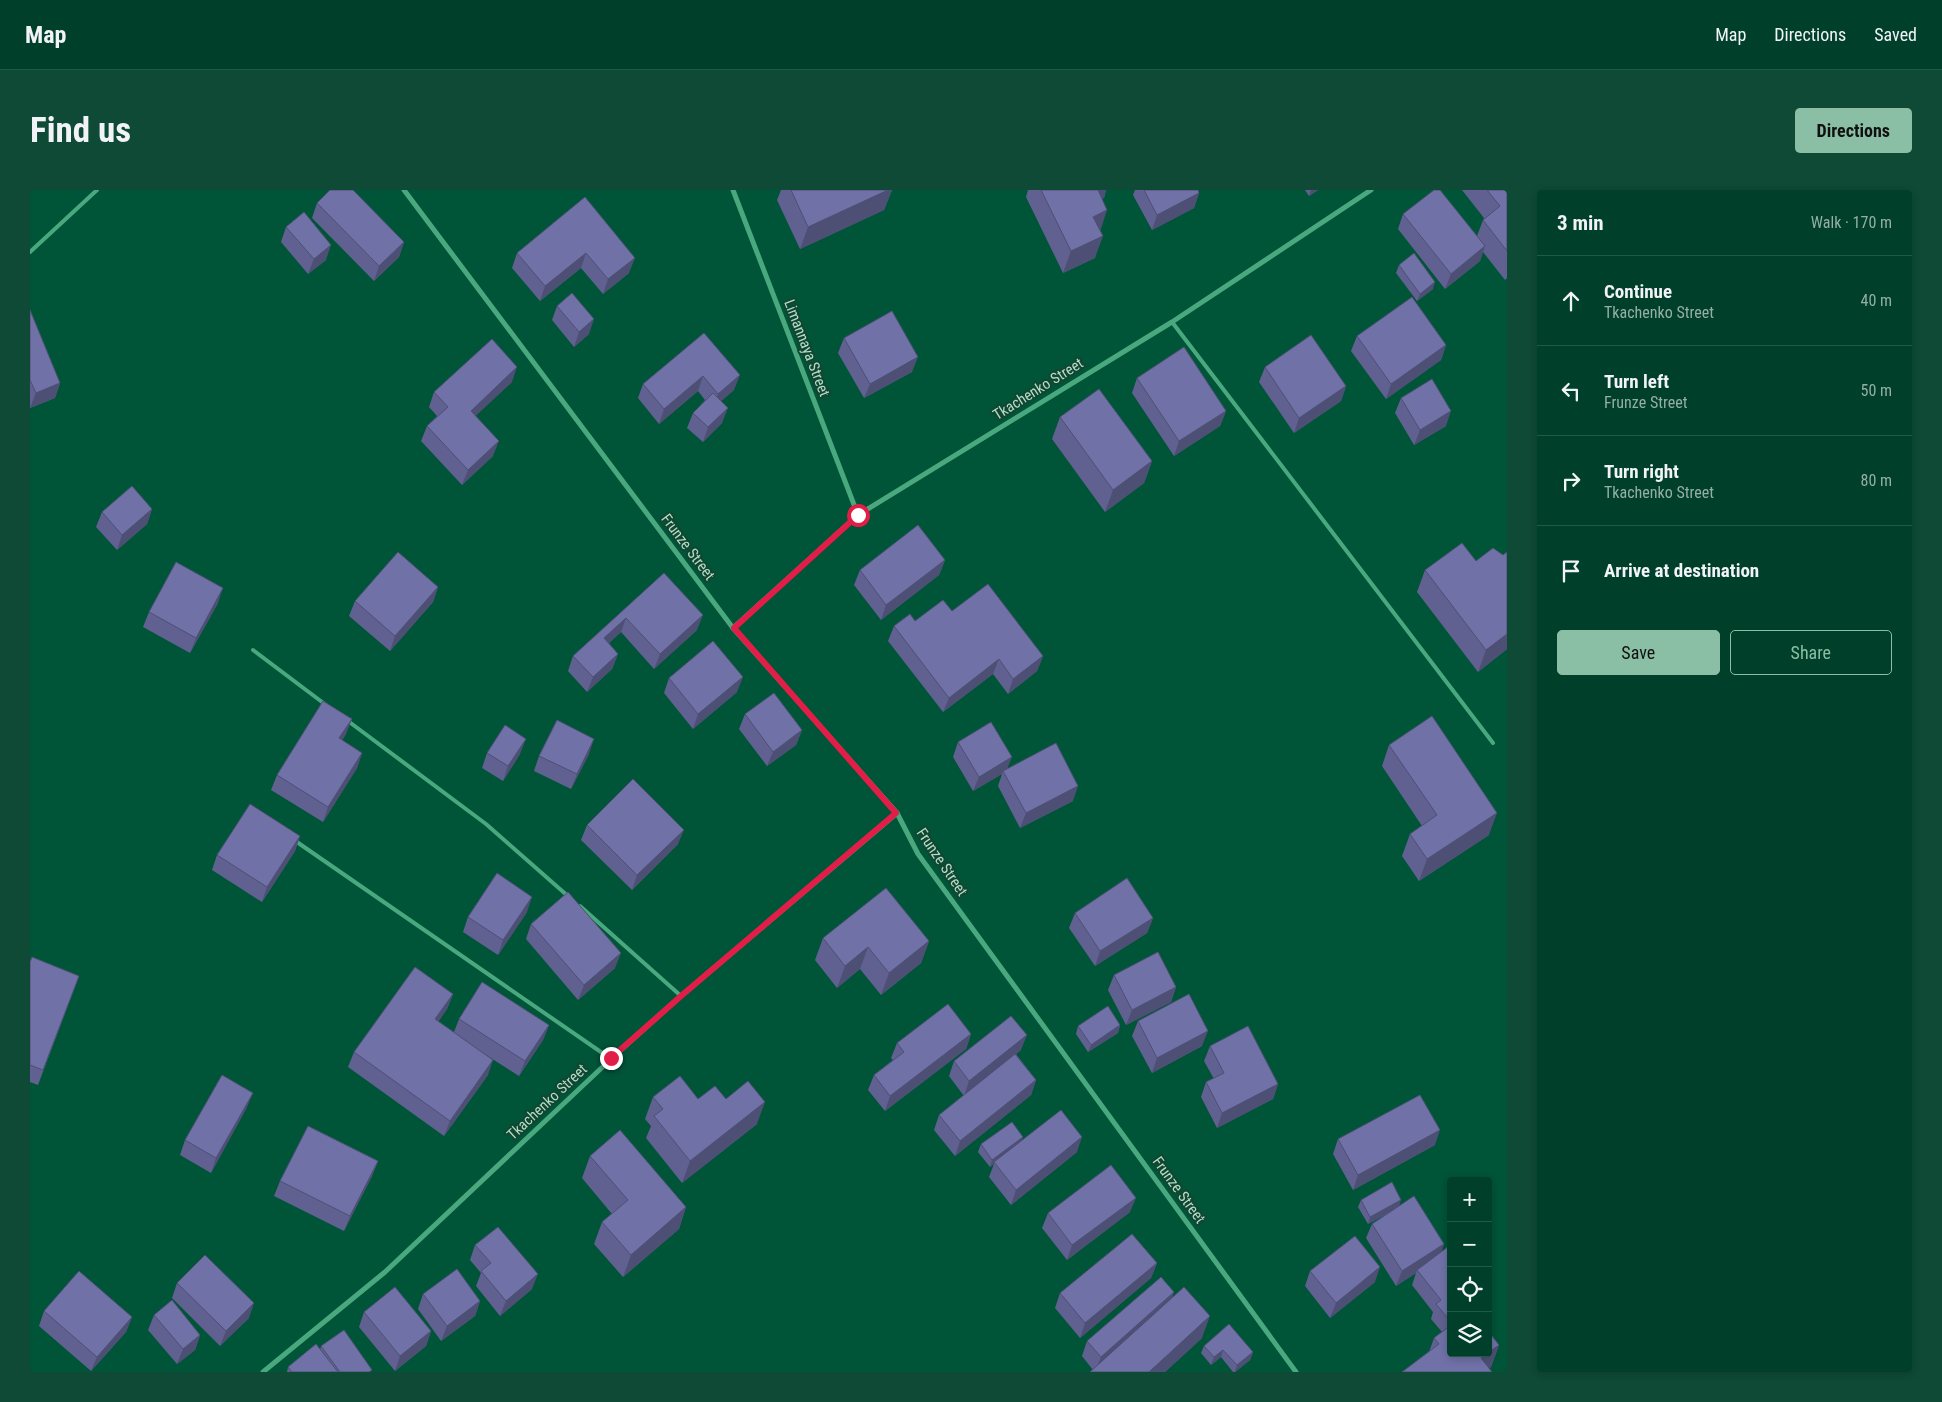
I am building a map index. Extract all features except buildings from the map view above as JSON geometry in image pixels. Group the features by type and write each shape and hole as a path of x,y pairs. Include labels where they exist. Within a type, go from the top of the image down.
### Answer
{"street":[{"name":"Frunze Street","path":"404,190 734,628 896,813 918,854 1296,1372"},
{"name":"Limannaya Street","path":"733,190 858,515"},
{"name":"Tkachenko Street","path":"734,628 858,515 1172,322 1371,190"},
{"name":"Tkachenko Street","path":"263,1372 385,1272 611,1058 896,813"}],"lane":[{"path":"30,252 97,190"},
{"path":"1172,322 1494,742"},
{"path":"253,650 330,708"},
{"path":"346,720 486,824 681,996"},
{"path":"292,838 611,1058"}],"route":[{"path":"611,1058 896,813 734,628 858,515"}]}
